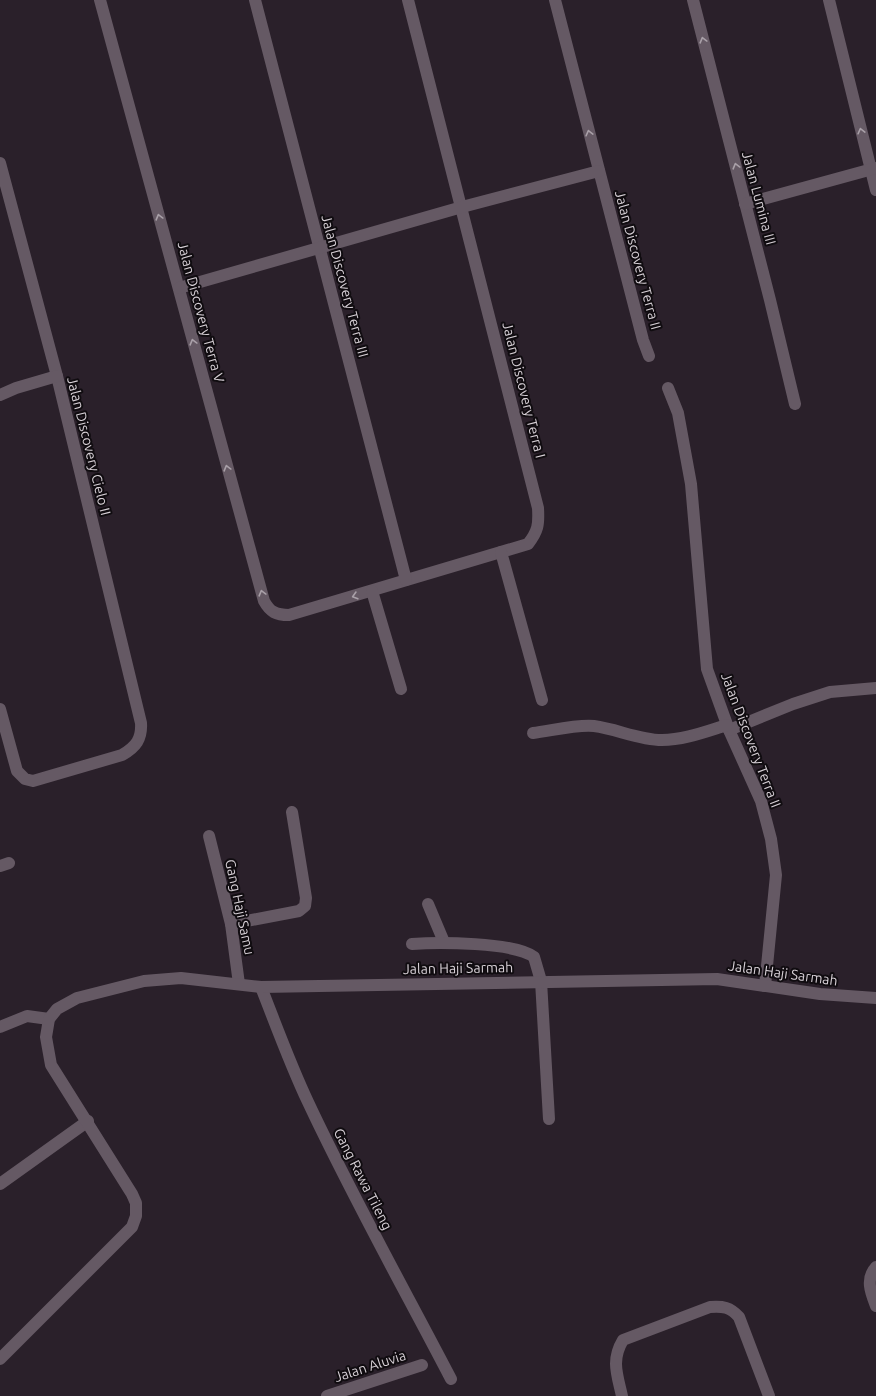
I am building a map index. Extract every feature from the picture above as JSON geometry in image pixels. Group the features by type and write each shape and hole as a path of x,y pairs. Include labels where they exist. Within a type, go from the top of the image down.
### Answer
{"street":[{"name":"Jalan Discovery Terra V","path":"100,0 264,601 273,612 279,615 289,614"},
{"name":"Jalan Discovery Terra III","path":"255,0 406,580"},
{"name":"Jalan Discovery Terra I","path":"289,614 372,591 528,544 536,534 538,524 538,508 408,0"},
{"name":"Jalan Discovery Terra II","path":"555,0 643,340 649,356"},
{"name":"Jalan Lumina III","path":"693,0 795,404"},
{"path":"829,0 873,168 876,190"},
{"name":"Jalan Discovery Cielo II","path":"0,163 57,376 141,723 141,737 132,750 122,755 33,781 25,779 16,771 0,709"},
{"path":"745,204 873,168"},
{"path":"179,288 462,207 599,171"},
{"path":"0,395 16,388 57,376"},
{"name":"Jalan Discovery Terra II","path":"668,388 678,413 691,484 707,669 728,728 761,801 771,839 776,875 765,986"},
{"path":"501,552 542,700"},
{"path":"372,591 401,689"},
{"path":"533,733 591,726 618,730 643,738 663,740 728,728 830,692 876,688"},
{"path":"231,924 299,911 305,906 306,898 292,812"},
{"name":"Gang Haji Samu","path":"209,836 231,924 239,984"},
{"path":"428,904 444,942"},
{"path":"412,944 444,942 490,946 531,955 536,961 542,981 549,1119"},
{"name":"Jalan Haji Sarmah","path":"49,1019 57,1009 77,998 144,981 181,978 261,986 717,979 820,994 876,998"},
{"name":"Gang Rawa Tileng","path":"261,986 284,1048 307,1101 451,1380"},
{"path":"0,1027 27,1016 49,1019 46,1037 51,1065 88,1121 136,1203 136,1216 132,1227 0,1359"},
{"path":"0,1184 88,1121"},
{"path":"876,1268 872,1272 869,1282 870,1290 876,1306"},
{"path":"622,1396 615,1361 617,1349 623,1340 710,1307 722,1306 732,1309 739,1317 769,1396"},
{"name":"Jalan Aluvia","path":"332,1395 422,1365"}]}
